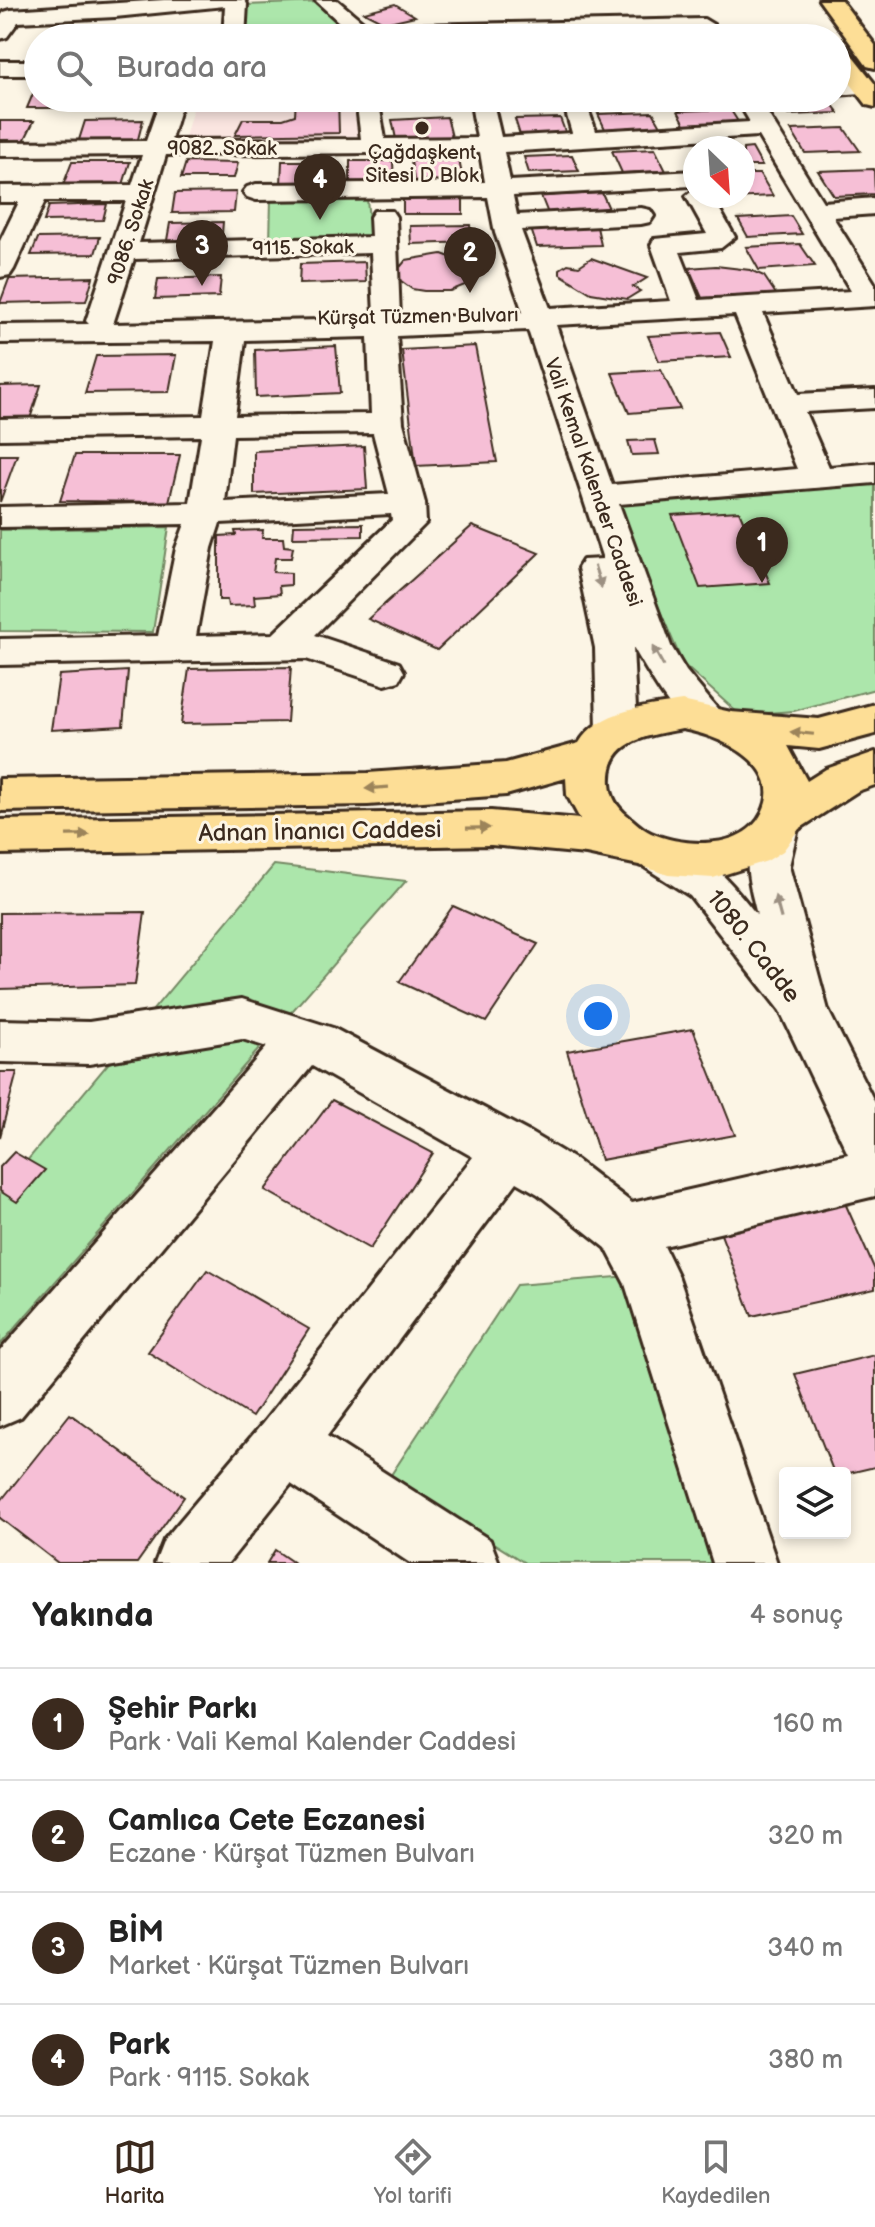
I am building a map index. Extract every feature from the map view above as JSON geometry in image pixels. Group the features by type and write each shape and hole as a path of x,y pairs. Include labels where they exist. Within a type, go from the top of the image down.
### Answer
{"main road":[{"path":"830,0 848,24"},
{"path":"851,28 875,61"},
{"path":"851,69 870,93"},
{"path":"875,719 819,734 658,716 604,742 585,771 585,788 591,805 618,836 650,852 688,861 726,858 759,845 780,824 842,780 875,768"},
{"path":"717,722 752,738 772,755 784,775 789,796 780,824"},
{"name":"Adnan İnanıcı Caddesi","path":"0,795 383,788 506,779 604,742"},
{"name":"Adnan İnanıcı Caddesi","path":"0,837 491,828 586,837 650,852"}],"street":[{"path":"0,33 11,16 115,11 227,0 237,4 235,24"},
{"path":"325,0 351,24"},
{"path":"689,0 703,24"},
{"path":"0,68 24,68"},
{"name":"9086. Sokak","path":"101,321 168,112"},
{"path":"369,112 374,147"},
{"name":"Vali Kemal Kalender Caddesi","path":"484,112 507,228 516,248 524,317 610,614 618,676 604,742"},
{"path":"578,112 586,138"},
{"path":"756,112 872,303"},
{"name":"9082. Sokak","path":"0,149 492,145 766,128"},
{"path":"670,133 683,161"},
{"path":"251,248 258,148"},
{"path":"256,192 499,189 623,181 683,186"},
{"path":"623,181 641,216 664,245 688,309"},
{"path":"283,647 321,606 409,523 408,503 387,423 385,245 381,192"},
{"path":"0,194 142,193"},
{"path":"3,254 36,194"},
{"path":"815,210 875,206"},
{"path":"664,245 711,242 722,237 706,208"},
{"path":"507,228 641,216"},
{"name":"9115. Sokak","path":"125,251 385,245"},
{"name":"Kürşat Tüzmen Bulvarı","path":"0,334 231,332 385,322 872,303"},
{"path":"746,307 816,476"},
{"name":"Vali Kemal Kalender Caddesi","path":"524,317 598,496 652,646 672,680 717,722"},
{"name":"Kürşat Tüzmen Bulvarı","path":"0,322 385,322"},
{"path":"174,649 194,548 206,513 231,332"},
{"path":"786,404 875,399"},
{"path":"0,429 387,423"},
{"path":"598,496 875,473"},
{"path":"0,517 206,513 408,503"},
{"path":"0,652 309,646 385,672"},
{"name":"1080. Cadde","path":"780,824 767,866 804,1010 875,1156"},
{"name":"1080. Cadde","path":"650,852 706,884 804,1010"},
{"path":"0,1041 89,1043 242,1019 316,1043 557,1177 625,1230 650,1275 745,1563"},
{"path":"0,1396 294,1051 316,1043"},
{"path":"187,1563 284,1444 511,1149"},
{"path":"625,1230 875,1172"},
{"path":"284,1444 467,1563"}],"shaded area":[{"path":"192,112 361,112 364,141 183,144"}],"green space":[{"path":"320,2 347,24 243,24 246,5"},
{"path":"271,197 367,199 371,241 270,244"},
{"path":"875,482 875,689 794,711 740,715 683,664 613,502"},
{"path":"169,527 153,632 0,631 0,530"},
{"path":"274,865 406,881 0,1345 0,1193"},
{"path":"630,1276 720,1563 525,1563 389,1478 516,1285"}],"building":[{"path":"395,4 415,16 385,23 364,12"},
{"path":"295,112 338,112 339,133 235,135 243,119 283,119 295,115"},
{"path":"653,112 661,126 605,129 598,114"},
{"path":"679,112 732,112 739,123 686,126"},
{"path":"786,112 839,113 788,115"},
{"name":"Çağdaşkent Sitesi D Blok","path":"447,117 452,137 396,139 392,120"},
{"path":"560,118 566,134 520,135 515,119"},
{"path":"143,120 137,143 78,143 85,121"},
{"path":"0,121 34,121 23,143 0,143"},
{"path":"844,128 860,151 805,153 791,130"},
{"path":"655,149 666,171 622,173 612,151"},
{"path":"755,153 762,166 755,166"},
{"path":"572,155 579,171 529,173 524,157"},
{"path":"459,160 464,185 415,187 411,161"},
{"path":"282,161 324,161 324,184 281,185"},
{"path":"350,161 393,161 394,184 350,185"},
{"path":"72,162 130,162 122,188 62,188"},
{"path":"186,162 238,163 234,178 181,178"},
{"path":"874,169 875,194 834,196 818,171"},
{"path":"755,174 760,174 773,196 755,197"},
{"path":"236,192 234,212 172,213 175,193"},
{"path":"602,193 611,213 549,216 541,196"},
{"path":"403,199 463,199 463,214 403,214"},
{"path":"107,204 103,220 44,221 49,206"},
{"path":"791,216 802,234 748,237 738,219"},
{"path":"223,222 221,245 166,246 170,223"},
{"path":"470,225 472,242 411,244 410,226"},
{"path":"597,227 601,245 537,247 531,229"},
{"path":"100,237 95,254 31,255 38,238"},
{"path":"800,244 815,266 759,270 746,247"},
{"path":"442,254 472,265 475,277 470,283 450,291 424,291 412,289 397,278 396,272 406,260"},
{"path":"591,258 647,278 633,287 640,291 627,299 591,293 560,274 560,269 568,264 579,266"},
{"path":"365,262 366,282 299,284 300,264"},
{"path":"716,266 750,270 764,276 776,294 702,298 689,268"},
{"path":"93,277 86,301 0,303 9,279"},
{"path":"221,277 219,297 155,299 158,279"},
{"path":"720,332 731,357 659,361 648,336"},
{"path":"336,346 340,393 256,397 255,350"},
{"path":"475,346 497,462 416,466 402,350"},
{"path":"176,355 169,392 85,393 96,356"},
{"path":"661,370 680,409 629,413 612,373"},
{"path":"41,385 29,422 0,423 0,386"},
{"path":"655,440 659,454 632,455 628,441"},
{"path":"364,446 367,489 254,494 254,451"},
{"path":"0,455 17,455 0,502"},
{"path":"75,455 180,455 169,502 60,501"},
{"path":"739,511 770,583 700,588 672,515"},
{"path":"363,524 363,536 293,537 294,525"},
{"path":"472,526 539,553 437,650 368,619"},
{"path":"263,530 262,538 283,538 284,546 293,547 291,558 275,558 273,572 291,573 291,585 279,586 280,594 254,596 255,605 228,606 227,600 219,600 219,536 236,535 235,531"},
{"path":"291,667 287,722 181,724 189,669"},
{"path":"128,671 123,726 51,730 59,675"},
{"path":"453,906 538,944 486,1022 399,982"},
{"path":"145,912 135,985 0,989 0,913"},
{"path":"693,1029 735,1135 601,1160 567,1051"},
{"path":"0,1072 17,1072 0,1137"},
{"path":"332,1100 433,1153 370,1249 265,1190"},
{"path":"14,1152 45,1170 17,1202 0,1191 0,1167"},
{"path":"845,1203 875,1270 875,1289 752,1316 719,1229"},
{"path":"207,1270 309,1329 252,1417 148,1352"},
{"path":"875,1355 875,1467 851,1473 851,1467 832,1467 795,1374"},
{"path":"70,1414 184,1497 137,1563 58,1563 0,1518 0,1502"},
{"path":"275,1550 294,1563 267,1563"}],"place":[{"name":"Çağdaşkent Sitesi D Blok","path":"422,128"},
{"name":"Park","path":"320,220"},
{"name":"BİM","path":"202,286"},
{"name":"Camlıca Cete Eczanesi","path":"470,293"},
{"name":"Şehir Parkı","path":"762,583"}]}
